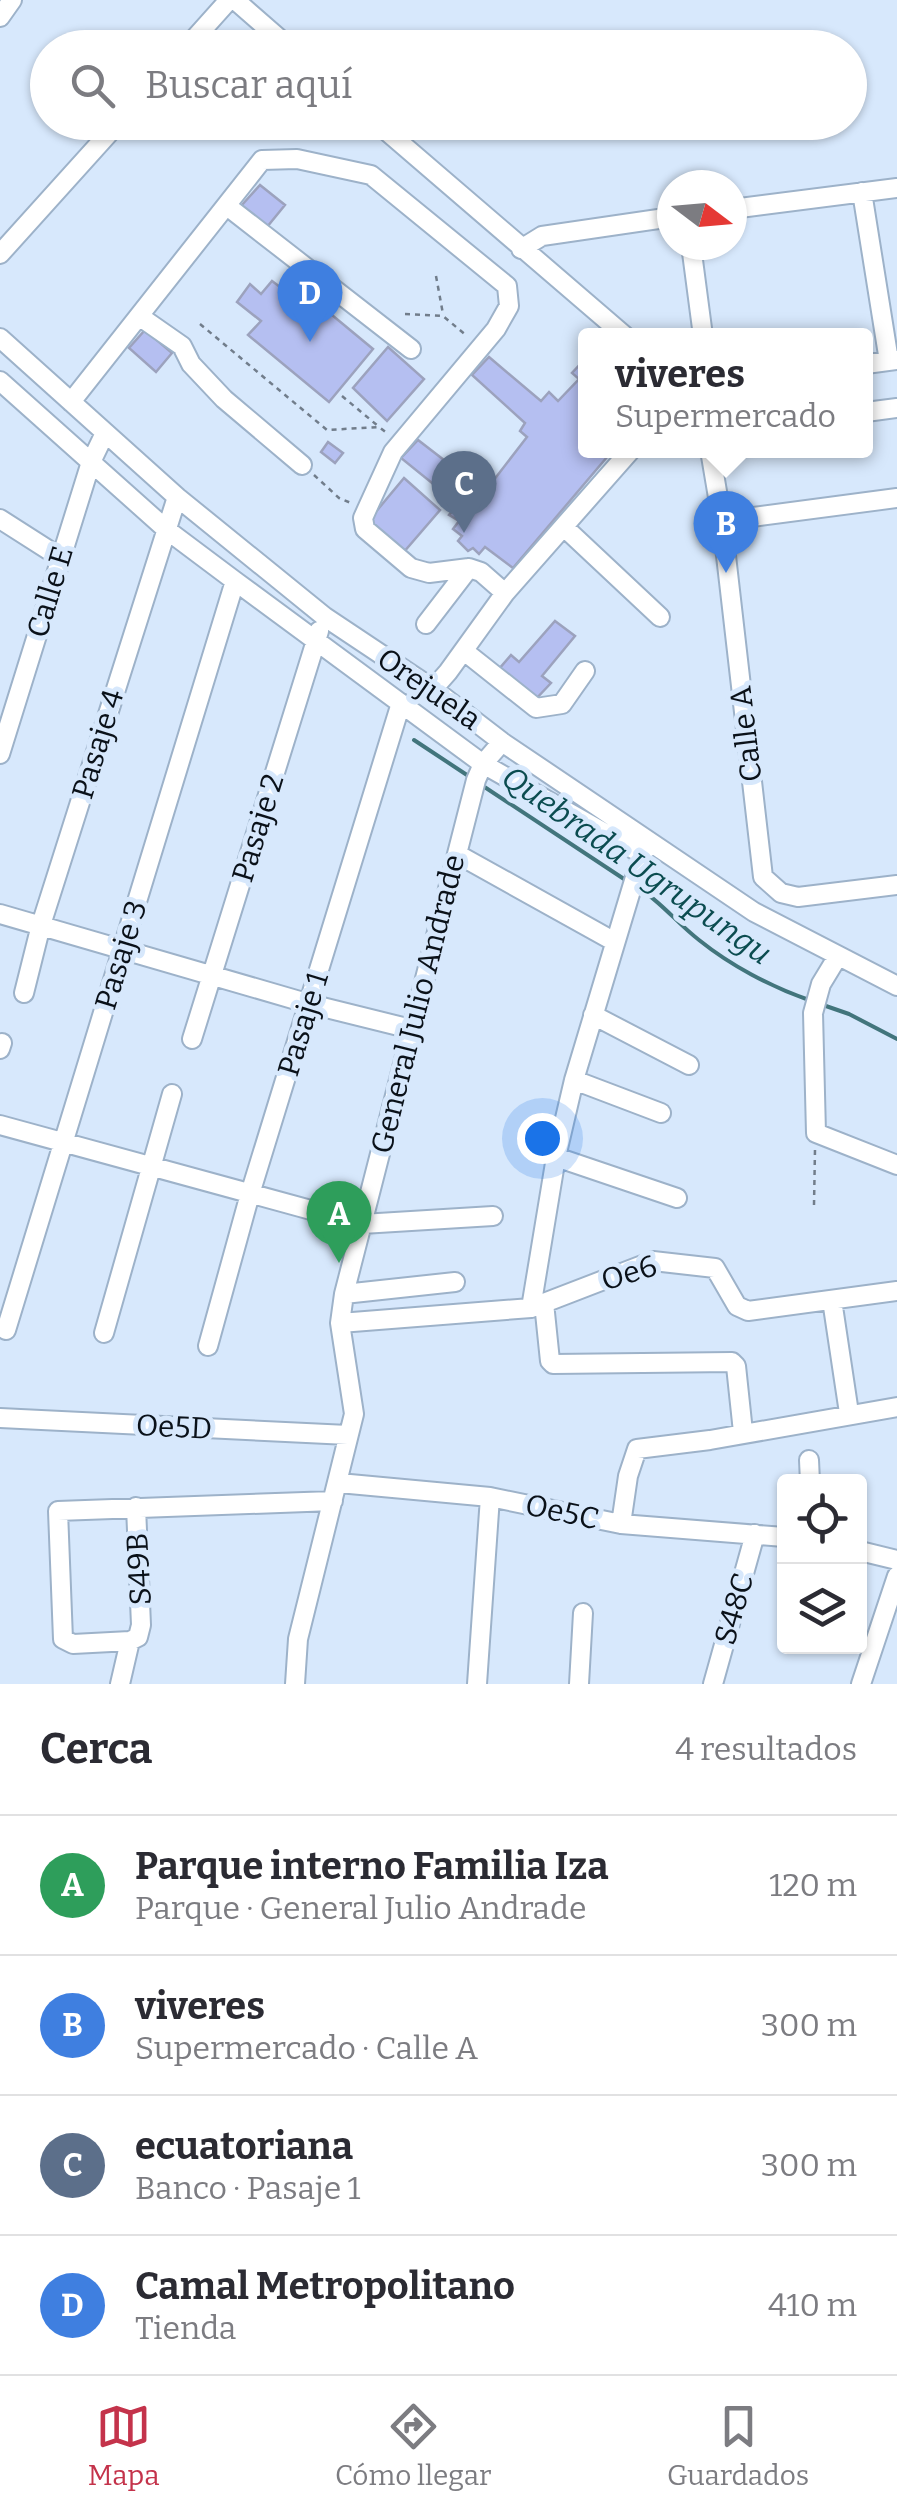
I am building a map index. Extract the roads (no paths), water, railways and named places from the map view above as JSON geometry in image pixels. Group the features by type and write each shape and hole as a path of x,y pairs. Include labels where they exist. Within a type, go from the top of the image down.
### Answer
{"street":[{"path":"0,17 12,0"},
{"path":"203,30 232,0 268,30"},
{"path":"0,254 103,140"},
{"path":"397,140 616,328"},
{"path":"71,402 262,160 297,158 371,175 507,286 509,306 496,328 400,443 367,508 363,518 365,529 411,568 429,573 469,568 506,593"},
{"path":"747,207 897,188"},
{"path":"862,192 893,360"},
{"path":"227,206 411,349"},
{"path":"521,248 542,236 657,218"},
{"path":"693,260 703,328"},
{"path":"139,316 182,346 192,364 224,399 302,465"},
{"name":"Orejuela","path":"0,338 178,497 325,617 433,689 647,847 754,912 897,986"},
{"path":"0,381 166,530 483,764 647,847 574,1080 556,1156 538,1305 552,1364 732,1362 736,1366 744,1432"},
{"name":"Calle E","path":"0,754 3,731 91,462 105,432"},
{"path":"433,689 506,593 624,458"},
{"name":"Calle A","path":"711,458 763,877 781,893 798,897 897,885"},
{"name":"Pasaje 4","path":"24,993 41,926 178,497"},
{"path":"722,520 897,498"},
{"path":"0,519 61,558"},
{"path":"564,527 660,617"},
{"path":"426,624 469,568"},
{"name":"Pasaje 3","path":"6,1330 235,581"},
{"name":"Pasaje 2","path":"192,1039 325,617"},
{"path":"464,651 536,708 562,704 585,671"},
{"name":"Pasaje 1","path":"208,1346 250,1194 401,704"},
{"name":"General Julio Andrade","path":"294,1684 298,1640 354,1409 340,1323 344,1294 457,854 483,764 502,742"},
{"path":"457,854 615,942"},
{"path":"0,914 310,1004 411,1029"},
{"path":"838,956 820,984 813,1014 816,1133 897,1165"},
{"path":"593,1015 689,1065"},
{"path":"574,1080 661,1113"},
{"path":"104,1332 172,1094"},
{"path":"0,1125 362,1224 493,1216"},
{"path":"556,1156 677,1198"},
{"name":"Oe6","path":"340,1323 538,1305 663,1260 715,1268 736,1306 742,1309 897,1292"},
{"path":"344,1294 455,1282"},
{"path":"832,1300 849,1413"},
{"path":"621,1524 632,1457 638,1449 897,1407"},
{"name":"Oe5D","path":"0,1418 348,1435"},
{"path":"809,1460 810,1474"},
{"name":"Oe5C","path":"130,1641 68,1643 63,1639 58,1511 336,1492 490,1497 621,1524 777,1536"},
{"path":"477,1684 490,1497"},
{"name":"S49B","path":"120,1684 130,1641 138,1637 141,1624 136,1507"},
{"name":"S48C","path":"713,1684 755,1534"},
{"path":"867,1553 897,1560"},
{"path":"861,1684 897,1576"},
{"path":"578,1684 584,1613"}],"waterway":[{"name":"Quebrada Ugrupungu","path":"414,740 473,779"},
{"name":"Quebrada Ugrupungu","path":"480,784 627,881"},
{"name":"Quebrada Ugrupungu","path":"639,888 724,958 809,1000"},
{"name":"Quebrada Ugrupungu","path":"823,1005 897,1039"}],"place":[{"name":"Camal Metropolitano","path":"310,342"},
{"name":"ecuatoriana","path":"464,533"},
{"name":"viveres","path":"726,573"},
{"name":"Parque interno Familia Iza","path":"339,1263"}]}
